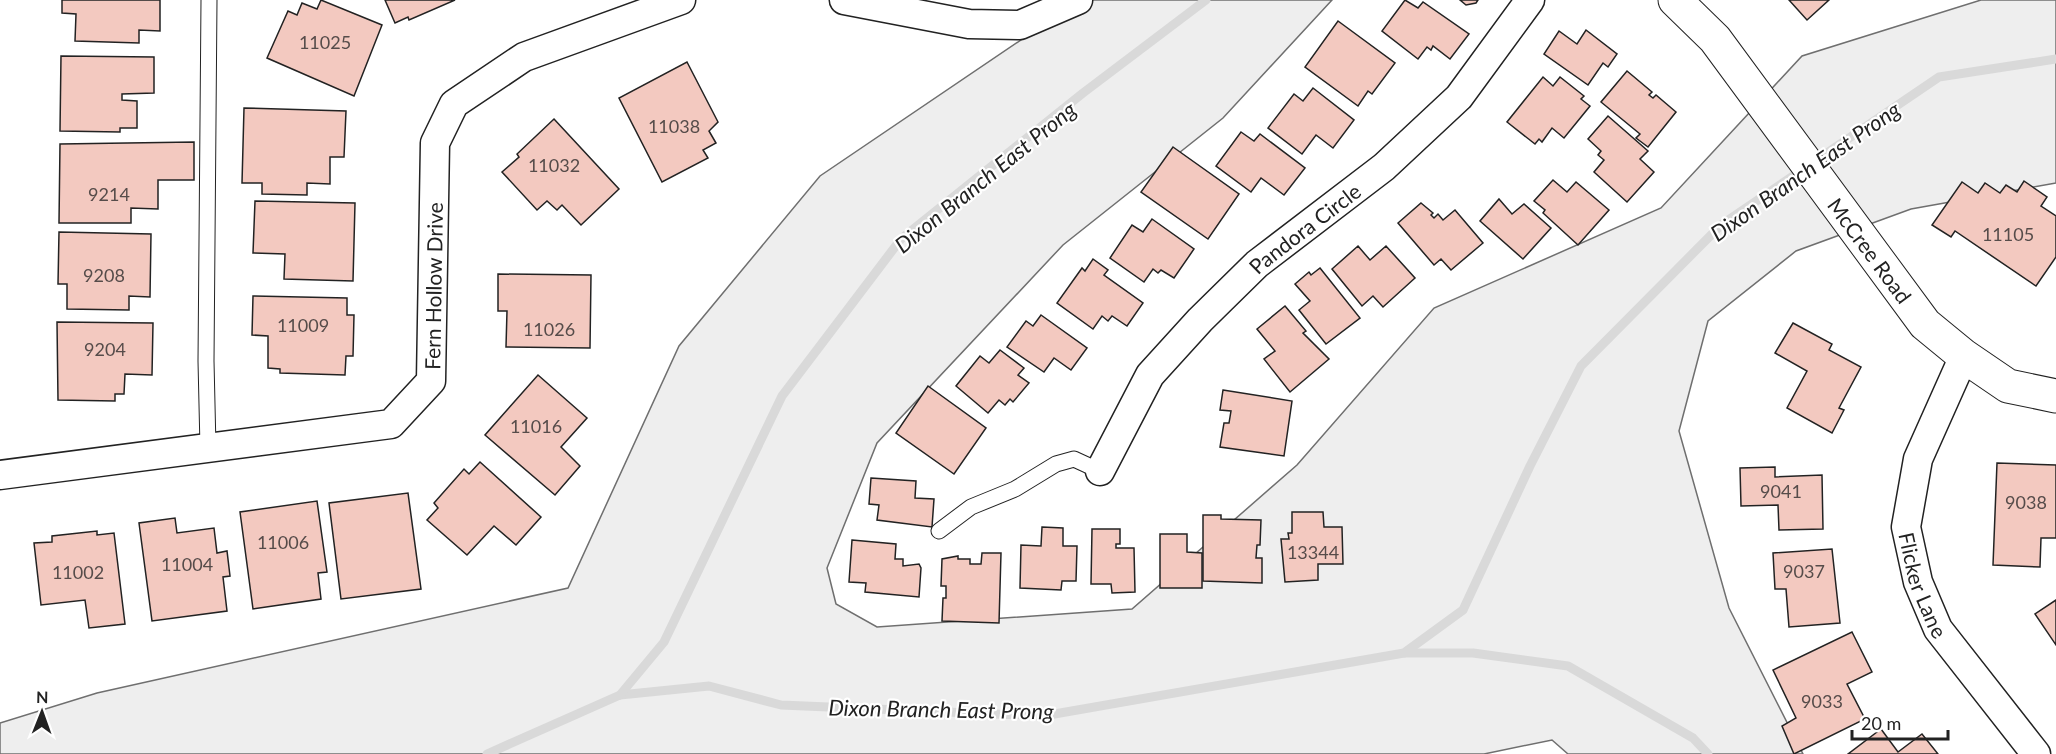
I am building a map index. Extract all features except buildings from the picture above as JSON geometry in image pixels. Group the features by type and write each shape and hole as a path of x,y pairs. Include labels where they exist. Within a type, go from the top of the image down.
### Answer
{"street":[{"name":"Fern Hollow Drive","path":"0,474 391,424 431,381 435,143 454,104 524,57 681,0"},
{"path":"844,0 969,24 1020,25 1078,0"},
{"name":"Pandora Circle","path":"1100,471 1150,375 1200,320 1257,264 1384,167 1459,97 1530,0"},
{"name":"McCree Road","path":"1675,0 1715,39 1925,324 1964,356 2008,386 2056,396"},
{"name":"Flicker Lane","path":"1964,356 1918,459 1906,527 1918,582 1938,629 2036,754"}],"lane":[{"path":"208,448 206,361 209,0"},
{"path":"939,531 971,507 1015,489 1056,464 1074,459 1100,471"}],"shaded area":[{"path":"1080,0 1332,0 1223,118 1063,245 877,443 827,568 836,604 877,627 1132,609 1297,465 1434,308 1661,208 1802,56 1981,0 2056,0 2056,183 1911,209 1796,251 1708,321 1679,431 1729,608 1803,754 1568,754 1552,740 1484,754 0,754 0,723 97,693 568,588 679,346 820,176"}],"waterway":[{"name":"Dixon Branch East Prong","path":"487,754 620,695 664,642 782,396 901,239 1083,93 1206,0"},
{"name":"Dixon Branch East Prong","path":"620,695 709,686 781,705 1043,716 1404,653 1463,610 1530,466 1581,366 1721,225 1939,77 2056,59"},
{"name":"Dixon Branch East Prong","path":"1405,653 1473,653 1568,666 1693,738 1708,754"}]}
